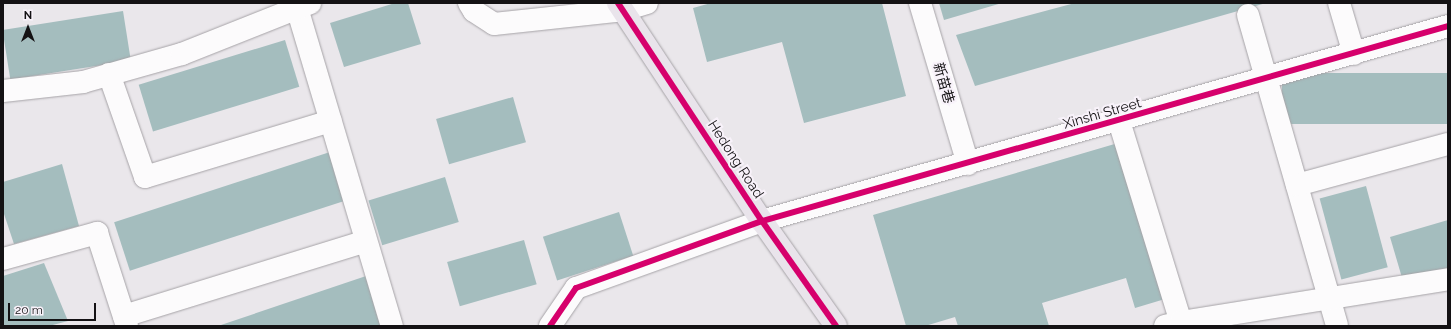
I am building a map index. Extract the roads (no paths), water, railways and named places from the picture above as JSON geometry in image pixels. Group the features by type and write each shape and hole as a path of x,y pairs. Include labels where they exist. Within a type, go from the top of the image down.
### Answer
{"main road":[{"name":"Hedong Road","path":"621,6 762,221 836,326"}],"street":[{"path":"469,3 474,11 494,24 647,3"},
{"name":"新苗巷","path":"920,3 968,164"},
{"path":"1339,3 1354,54"},
{"path":"3,91 83,82 182,54 304,6 331,121 392,326"},
{"path":"1248,15 1337,326"},
{"name":"Xinshi Street","path":"550,326 576,288 762,221 968,164 1448,26"},
{"path":"109,74 145,177 331,121"},
{"path":"1119,121 1173,324 1448,279"},
{"path":"1297,185 1448,144"},
{"path":"3,259 97,234 126,321 366,241"}]}
